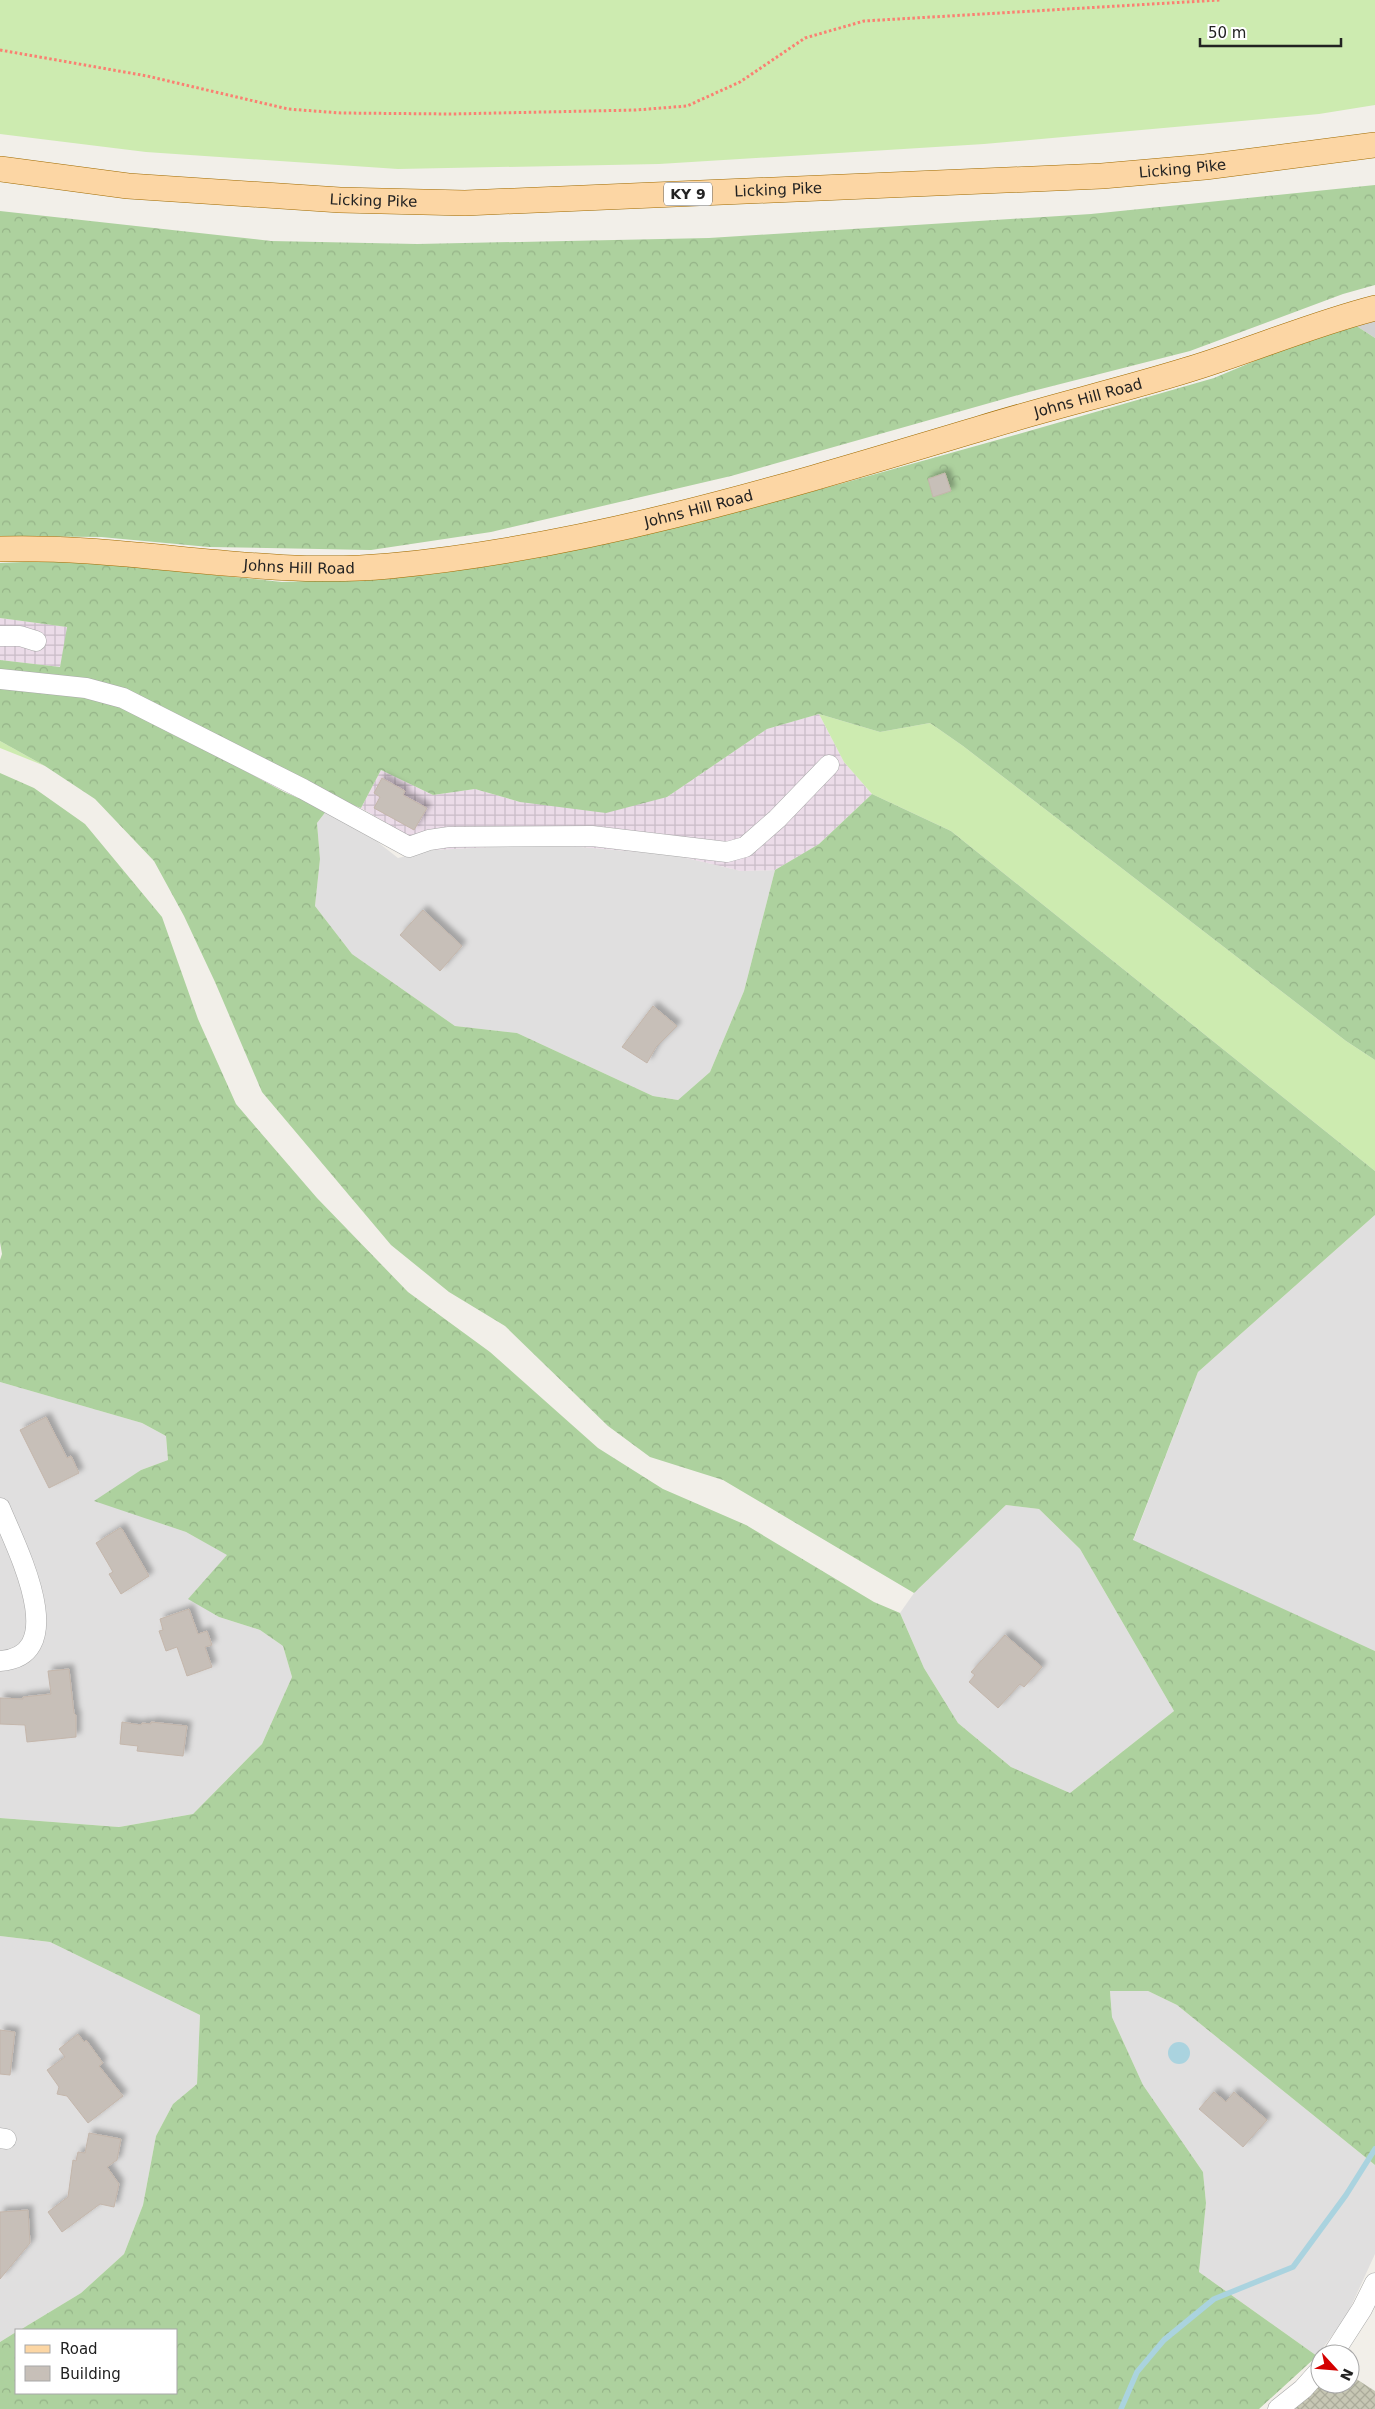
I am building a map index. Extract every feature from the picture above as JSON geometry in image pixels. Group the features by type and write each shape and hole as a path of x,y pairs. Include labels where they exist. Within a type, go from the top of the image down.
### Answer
{"main road":[{"name":"Licking Pike","path":"0,169 138,186 340,200 465,203 1102,176 1205,167 1375,145"},
{"name":"Johns Hill Road","path":"0,549 106,551 248,565 316,568 389,566 547,544 823,476 988,426 1187,370 1374,309"}],"street":[{"path":"0,636 20,636 36,641"},
{"path":"0,678 86,688 123,698 303,789 409,846 449,837 592,836 727,852 745,847 777,819 829,765"},
{"path":"0,1508 5,1541 33,1593 37,1618 36,1632 31,1646 22,1655 0,1661"},
{"path":"1339,2344 1362,2309 1375,2283"},
{"path":"1278,2409 1310,2381"}],"path":[{"path":"0,50 147,76 288,108 341,113 452,114 636,110 687,106 740,82 805,38 864,21 1220,0"}],"shaded area":[{"path":"1375,320 1375,338 1355,325"},
{"path":"0,618 68,627 60,667 0,660"},
{"path":"819,714 844,762 872,794 819,844 775,870 741,871 674,855 546,844 433,850 361,808 381,770 433,795 475,789 520,802 667,797 767,729"},
{"path":"327,810 370,836 398,858 433,850 546,844 674,855 741,871 775,870 744,991 710,1072 678,1100 653,1096 517,1033 455,1026 352,954 315,906 320,859 317,823"},
{"path":"1375,1215 1375,1651 1133,1541 1198,1372"},
{"path":"0,1382 142,1423 166,1436 168,1460 141,1470 125,1482 148,1519 186,1532 228,1555 189,1598 219,1617 260,1630 283,1646 292,1677 262,1744 193,1814 119,1827 0,1818"},
{"path":"1006,1505 1039,1509 1080,1549 1174,1711 1070,1793 1011,1767 958,1723 924,1668 900,1613 914,1593"},
{"path":"0,1936 50,1942 200,2015 197,2084 173,2104 156,2136 143,2205 124,2254 81,2293 22,2329 15,2329 15,2333 0,2342"},
{"path":"1110,1991 1148,1991 1177,2005 1375,2165 1375,2254 1347,2315 1326,2344 1310,2344 1310,2351 1199,2272 1206,2203 1203,2172 1143,2085 1112,2017"},
{"path":"1360,2381 1375,2391 1375,2409 1291,2409 1310,2393 1360,2394"}],"green space":[{"path":"0,0 1375,0 1375,105 1319,114 984,144 659,164 398,169 146,152 0,134"},
{"path":"1375,185 1375,285 1343,294 1190,351 1029,392 731,476 491,532 371,550 209,547 101,537 0,536 0,211 271,241 417,244 709,238 1091,214"},
{"path":"1355,325 1375,338 1375,1060 1346,1041 963,746 930,723 880,732 819,714 767,729 667,797 606,813 520,802 475,789 433,795 381,770 361,808 331,797 136,695 0,672 0,660 60,667 67,627 0,618 0,563 69,560 282,582 387,578 518,561 661,531 1015,435 1214,378 1274,353"},
{"path":"0,685 94,696 138,713 284,792 327,810 317,823 320,859 315,906 352,954 455,1026 517,1033 653,1096 678,1100 710,1072 744,991 775,870 819,844 872,794 951,831 1375,1171 1375,1215 1198,1372 1133,1540 1375,1651 1375,2165 1177,2005 1148,1991 1110,1991 1112,2017 1143,2085 1203,2172 1206,2203 1199,2272 1310,2351 1310,2362 1259,2409 0,2409 0,2342 15,2333 15,2394 178,2394 178,2329 22,2329 81,2293 124,2254 143,2205 156,2136 173,2104 197,2084 200,2015 50,1942 0,1936 0,1818 119,1827 193,1814 262,1744 292,1677 283,1646 260,1630 219,1617 188,1599 227,1555 186,1532 94,1501 141,1470 168,1460 166,1436 142,1423 0,1382 0,1260 2,1254 0,1242 0,773 34,788 85,824 162,917 198,1019 236,1104 317,1198 408,1292 490,1352 598,1448 663,1489 746,1525 874,1602 900,1613 924,1668 958,1723 1011,1767 1070,1793 1174,1711 1080,1549 1039,1509 1006,1505 914,1593 723,1480 650,1457 608,1426 505,1326 449,1292 391,1245 262,1092 215,982 184,916 154,861 95,799 45,766 0,741"},
{"path":"819,714 880,732 930,723 963,746 1346,1041 1375,1060 1375,1171 951,831 872,794 844,762"},
{"path":"0,741 45,766 0,748"}],"water":[{"path":"1179,2042 1187,2045 1190,2053 1187,2061 1179,2064 1171,2061 1168,2053 1171,2045"}],"building":[{"path":"945,473 951,491 933,497 928,479"},
{"path":"382,778 405,791 403,795 427,808 414,830 374,808 380,797 374,793"},
{"path":"423,910 462,946 440,971 400,935"},
{"path":"653,1006 677,1026 656,1047 647,1063 622,1047"},
{"path":"46,1417 67,1458 71,1456 79,1473 49,1488 20,1430"},
{"path":"120,1528 149,1576 121,1594 109,1574 113,1572 96,1543"},
{"path":"189,1609 198,1634 207,1631 212,1645 205,1647 212,1667 187,1676 177,1647 166,1651 159,1631 163,1630 160,1619"},
{"path":"1005,1635 1042,1667 1024,1687 1020,1684 998,1708 969,1682 975,1675 971,1672"},
{"path":"69,1669 74,1713 76,1715 76,1737 27,1742 25,1725 0,1724 0,1698 23,1699 23,1697 51,1694 48,1671"},
{"path":"122,1722 141,1725 142,1723 151,1724 151,1722 187,1726 183,1756 137,1751 138,1746 120,1744"},
{"path":"0,2030 15,2032 10,2075 0,2074"},
{"path":"78,2034 84,2042 86,2040 103,2063 99,2066 123,2096 88,2123 67,2096 57,2094 59,2087 47,2070 65,2057 59,2049"},
{"path":"1214,2092 1226,2102 1234,2092 1267,2120 1243,2147 1199,2109"},
{"path":"89,2133 121,2139 117,2160 107,2167 119,2184 114,2207 100,2204 62,2232 48,2212 68,2197 73,2160 76,2161 78,2152 85,2153"},
{"path":"28,2210 30,2243 0,2279 0,2212"}],"waterway":[{"path":"1121,2409 1137,2372 1164,2340 1214,2299 1293,2267 1346,2195 1375,2149"}]}
